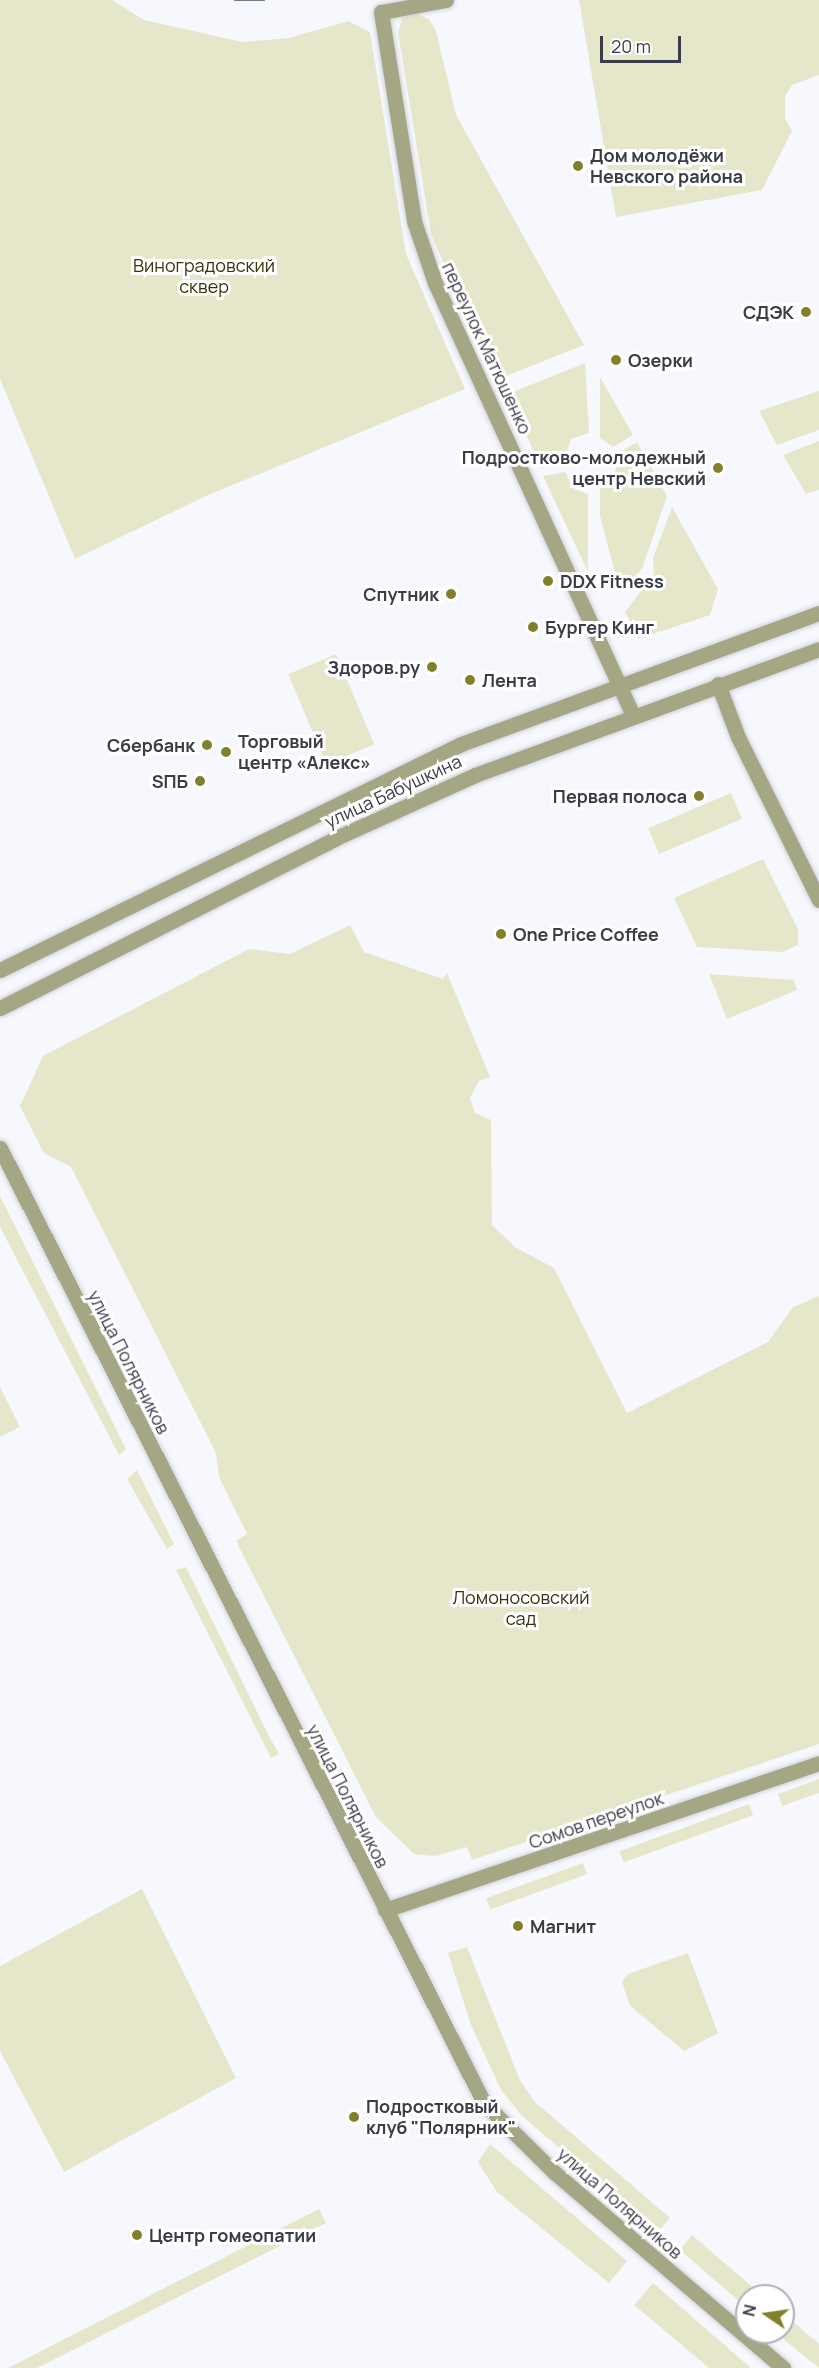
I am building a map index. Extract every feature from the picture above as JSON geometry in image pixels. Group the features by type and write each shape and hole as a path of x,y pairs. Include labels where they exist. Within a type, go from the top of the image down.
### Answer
{"street":[{"name":"переулок Матюшенко","path":"446,0 381,12 423,255 633,715"},
{"name":"улица Бабушкина","path":"0,970 461,744 819,613"},
{"name":"улица Бабушкина","path":"0,1008 336,838 475,776 633,715 819,649"},
{"path":"718,684 738,737 819,900"},
{"name":"улица Полярников","path":"0,1148 465,2069 507,2131 783,2368"},
{"name":"Сомов переулок","path":"385,1910 819,1763"}],"green space":[{"name":"Виноградовский сквер","path":"0,0 112,0 144,20 242,42 289,38 348,21 370,32 406,254 465,389 206,496 75,559 0,379"},
{"path":"579,0 819,0 819,75 792,85 785,96 785,118 792,131 762,190 616,217"},
{"path":"417,14 429,19 436,31 456,115 584,345 501,378 496,369 490,372 431,234 398,32 403,16"},
{"path":"585,363 589,433 571,439 563,464 541,468 508,394"},
{"path":"600,377 633,435 613,447 600,438"},
{"path":"819,391 819,430 777,445 759,411"},
{"path":"819,441 819,490 806,494 783,455"},
{"path":"637,442 667,496 642,569 620,592 600,516 600,486 615,476 617,454"},
{"path":"565,472 574,489 588,494 588,572 543,476"},
{"path":"672,507 718,589 710,615 638,639 625,612 654,574 653,558"},
{"path":"336,654 374,744 326,765 288,674"},
{"path":"731,793 742,819 659,854 648,828"},
{"path":"763,859 798,929 798,945 783,952 697,947 674,898"},
{"name":"Ломоносовский сад","path":"350,925 364,952 443,979 447,973 490,1077 479,1081 470,1098 475,1113 491,1120 492,1225 515,1247 554,1268 627,1413 768,1342 793,1307 819,1296 819,1744 472,1860 467,1847 436,1856 414,1854 376,1817 236,1541 247,1534 219,1477 216,1453 71,1167 44,1153 20,1106 43,1056 249,949 290,954"},
{"path":"709,974 794,980 797,990 727,1019"},
{"path":"0,1196 126,1449 119,1455 0,1227"},
{"path":"0,1387 20,1427 0,1437"},
{"path":"137,1470 174,1544 167,1549 127,1479"},
{"path":"186,1567 279,1754 271,1758 176,1570"},
{"path":"819,1779 819,1793 782,1806 778,1794"},
{"path":"749,1804 753,1815 623,1862 619,1851"},
{"path":"583,1863 587,1874 490,1910 486,1898"},
{"path":"142,1889 236,2078 64,2172 0,2051 0,1966"},
{"path":"467,1947 520,2080 534,2101 670,2218 658,2232 522,2116 501,2090 471,2025 448,1953"},
{"path":"688,1953 718,2033 684,2051 630,2006 622,1982 628,1974"},
{"path":"490,2144 627,2261 609,2283 497,2192 478,2162"},
{"path":"319,2209 326,2223 37,2368 8,2368"},
{"path":"692,2235 749,2284 735,2284 735,2298 680,2250"},
{"path":"653,2283 751,2368 709,2368 634,2305"},
{"path":"795,2323 819,2344 819,2368 790,2344 795,2344"}],"tram line":[{"path":"235,0 264,0"}],"place":[{"name":"Дом молодёжи Невского района","path":"578,166"},
{"name":"СДЭК","path":"806,312"},
{"name":"Озерки","path":"616,360"},
{"name":"Подростково-молодежный центр Невский","path":"718,468"},
{"name":"DDX Fitness","path":"548,581"},
{"name":"Спутник","path":"451,594"},
{"name":"Бургер Кинг","path":"533,627"},
{"name":"Здоров.ру","path":"432,667"},
{"name":"Лента","path":"470,680"},
{"name":"Сбербанк","path":"207,745"},
{"name":"Торговый центр «Алекс»","path":"226,752"},
{"name":"SПБ","path":"200,781"},
{"name":"Первая полоса","path":"699,796"},
{"name":"One Price Coffee","path":"501,934"},
{"name":"Магнит","path":"518,1926"},
{"name":"Подростковый клуб \"Полярник\"","path":"354,2117"},
{"name":"Центр гомеопатии","path":"137,2235"}]}
